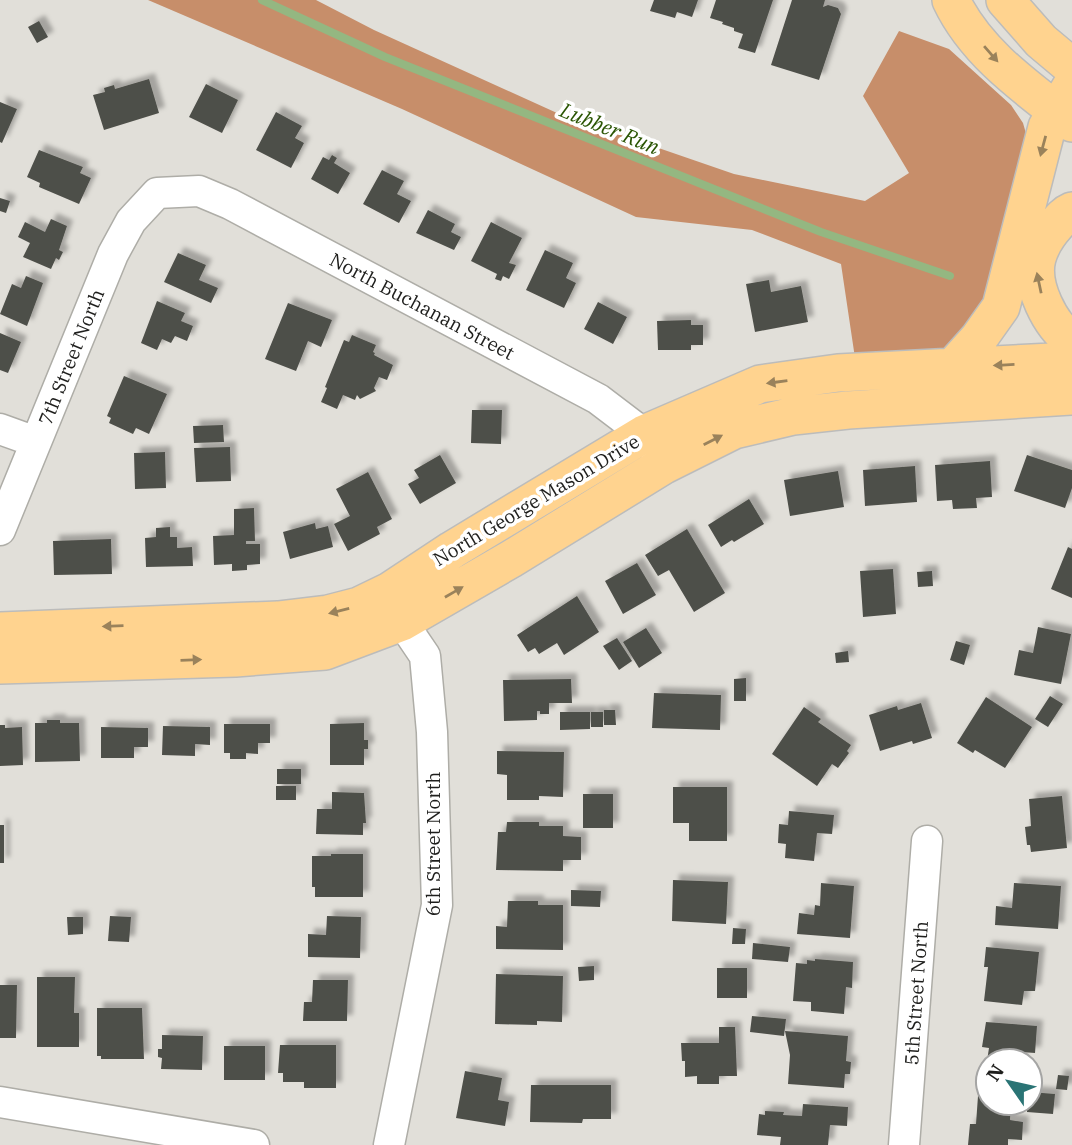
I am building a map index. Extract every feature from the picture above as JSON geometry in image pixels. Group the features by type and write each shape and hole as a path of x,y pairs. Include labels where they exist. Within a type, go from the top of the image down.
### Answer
{"main road":[{"path":"951,0 959,17 1010,76 1067,106 1045,136 1001,307 979,338 953,367"},
{"path":"1005,0 1041,41 1072,67"},
{"path":"1072,211 1048,233 1037,258 1036,280 1053,319 1072,341"},
{"name":"North George Mason Drive","path":"0,631 278,620 359,606 396,607 452,550 644,434 760,384 838,373 1072,361"},
{"name":"North George Mason Drive","path":"0,665 235,658 325,651 396,607 511,559 664,465 734,430 793,416 861,409 1069,398"}],"street":[{"name":"North Buchanan Street","path":"157,193 199,191 230,204 598,399 644,434 664,465"},
{"name":"7th Street North","path":"0,530 113,254 131,221 157,193"},
{"path":"0,429 36,442"},
{"name":"6th Street North","path":"389,1145 437,905 432,732 425,656 396,607"},
{"name":"5th Street North","path":"904,1145 927,841"},
{"path":"0,1102 254,1145"}],"shaded area":[{"path":"148,0 316,0 374,30 557,113 734,174 865,201 909,173 863,96 899,31 949,49 1011,105 1023,123 1029,144 995,304 943,351 855,358 841,264 752,230 636,217 402,109"}],"building":[{"path":"654,0 698,0 692,17 677,12 675,18 650,11"},
{"path":"716,0 773,0 755,53 738,48 743,34 710,18"},
{"path":"792,0 825,0 823,7 828,5 838,8 841,14 819,80 771,65"},
{"path":"39,21 48,37 37,43 28,27"},
{"path":"149,79 159,113 104,130 93,95 105,92 104,88 114,85 115,89"},
{"path":"206,84 238,100 222,133 189,117"},
{"path":"0,102 17,109 2,143 0,142"},
{"path":"276,112 302,126 295,138 304,143 291,168 256,150"},
{"path":"39,150 83,167 80,173 91,178 79,204 39,187 40,183 27,177"},
{"path":"332,155 337,158 334,163 350,173 338,194 311,179 323,157 329,160"},
{"path":"382,170 404,181 397,194 411,201 399,223 363,204"},
{"path":"0,198 10,201 6,213 0,211"},
{"path":"428,210 455,224 451,232 461,237 454,250 416,233"},
{"path":"51,219 67,226 59,250 63,252 59,260 56,258 51,269 23,257 30,243 18,237 25,222 45,232"},
{"path":"491,222 522,238 509,263 516,265 509,279 503,276 501,281 495,279 497,274 471,261"},
{"path":"545,250 573,263 566,278 576,283 564,308 526,290"},
{"path":"178,253 206,265 199,280 218,288 211,303 164,282"},
{"path":"26,276 43,283 27,326 0,314 12,284 21,288"},
{"path":"769,280 771,292 801,286 808,322 755,332 746,284"},
{"path":"157,301 185,313 181,321 193,326 187,341 175,336 171,343 162,339 157,350 141,343"},
{"path":"598,302 627,317 613,344 584,329"},
{"path":"288,303 332,320 321,347 308,341 296,371 265,359"},
{"path":"691,320 691,325 703,325 703,345 691,345 691,350 658,350 657,321"},
{"path":"0,333 21,342 8,373 0,370"},
{"path":"352,335 376,345 374,355 393,365 387,380 379,377 374,388 376,391 360,399 357,395 355,400 343,395 337,409 321,402 344,340 349,342"},
{"path":"124,376 167,394 149,434 136,428 133,434 109,423 111,418 107,416"},
{"path":"472,410 502,410 501,444 471,443"},
{"path":"223,425 224,442 194,443 193,426"},
{"path":"230,447 231,481 196,482 194,448"},
{"path":"165,452 166,488 135,489 134,453"},
{"path":"440,455 456,483 420,504 408,484 419,478 414,470"},
{"path":"1027,455 1072,470 1072,488 1065,508 1014,491"},
{"path":"990,461 992,497 976,498 977,508 953,509 952,500 937,501 935,465"},
{"path":"915,466 917,502 865,506 863,470"},
{"path":"838,471 844,507 790,516 784,480"},
{"path":"368,472 392,519 377,527 380,534 348,551 334,524 350,516 336,489"},
{"path":"749,499 764,524 721,547 708,525"},
{"path":"254,508 255,541 246,541 246,544 260,544 260,564 247,565 247,570 232,571 232,564 214,565 213,536 234,535 234,509"},
{"path":"315,523 316,529 328,526 333,547 290,559 283,532"},
{"path":"170,527 170,537 177,537 177,548 192,547 193,566 146,567 145,538 156,537 156,528"},
{"path":"687,529 725,593 694,612 669,570 658,576 645,555"},
{"path":"111,539 112,574 54,575 53,541"},
{"path":"1068,547 1072,549 1072,598 1051,589"},
{"path":"637,563 656,595 623,614 605,581"},
{"path":"893,569 896,614 863,617 860,571"},
{"path":"932,571 933,586 918,587 917,572"},
{"path":"577,596 599,632 564,655 557,643 539,654 535,648 528,652 517,635"},
{"path":"1038,627 1071,634 1061,684 1014,675 1019,650 1033,653"},
{"path":"646,628 662,653 639,668 623,642"},
{"path":"617,638 632,661 619,670 603,646"},
{"path":"956,641 970,645 964,665 950,660"},
{"path":"848,651 849,662 836,663 835,653"},
{"path":"746,678 746,701 734,701 734,679"},
{"path":"571,679 572,703 549,703 549,714 540,714 540,711 537,711 537,720 504,721 503,680"},
{"path":"654,693 721,695 720,730 652,728"},
{"path":"1050,696 1063,704 1048,727 1035,719"},
{"path":"986,697 1032,727 1005,768 975,750 973,753 957,743"},
{"path":"921,703 932,738 880,751 869,715 897,706 898,710"},
{"path":"804,707 821,719 818,722 851,745 847,751 849,753 838,768 832,764 817,786 772,754"},
{"path":"604,710 615,710 616,725 604,725"},
{"path":"560,712 590,712 590,729 560,730"},
{"path":"591,712 603,712 603,727 591,727"},
{"path":"47,720 79,723 80,761 35,762 35,723 47,723"},
{"path":"364,723 364,740 368,740 368,749 364,749 364,765 330,765 330,724"},
{"path":"224,724 270,724 270,743 258,743 258,754 246,753 246,759 230,759 230,753 224,753"},
{"path":"0,725 5,725 5,728 22,727 23,765 0,766"},
{"path":"163,726 210,727 210,745 195,744 195,756 162,755"},
{"path":"101,727 148,728 148,747 134,747 134,758 101,758"},
{"path":"497,751 564,752 563,797 539,796 539,800 507,800 507,775 497,774"},
{"path":"277,769 301,769 301,784 277,784"},
{"path":"276,786 296,786 296,800 276,800"},
{"path":"673,787 727,787 727,841 689,841 689,823 673,823"},
{"path":"332,792 364,793 366,823 363,823 363,835 316,834 317,809 332,809"},
{"path":"583,794 613,794 613,828 583,828"},
{"path":"1062,796 1067,848 1031,852 1030,845 1027,845 1025,827 1031,826 1029,799"},
{"path":"789,811 834,815 832,834 817,833 814,861 785,858 786,844 778,843 779,824 788,825"},
{"path":"507,822 539,822 539,826 563,826 563,836 581,837 581,860 563,860 563,871 496,870 498,832 506,832"},
{"path":"0,825 4,825 4,863 0,863"},
{"path":"363,854 363,897 315,897 315,887 312,887 312,856"},
{"path":"673,880 728,882 726,924 672,921"},
{"path":"821,883 854,886 850,938 797,934 799,913 814,915 815,905 820,906"},
{"path":"1014,883 1061,886 1058,929 995,925 996,906 1012,908"},
{"path":"571,890 601,891 600,907 571,906"},
{"path":"508,901 538,901 538,905 563,905 563,950 496,949 496,926 507,927"},
{"path":"110,916 131,917 129,942 108,941"},
{"path":"327,916 361,917 360,958 308,957 308,934 326,935"},
{"path":"67,917 83,917 83,934 68,935"},
{"path":"733,928 746,929 745,944 732,944"},
{"path":"753,943 790,947 788,962 752,959"},
{"path":"986,947 1039,952 1035,991 1024,991 1022,1005 984,1001 988,967 984,967"},
{"path":"807,960 853,962 852,988 846,987 844,1014 811,1011 811,1002 793,1001 796,963 807,964"},
{"path":"594,966 594,980 579,981 578,967"},
{"path":"717,968 747,968 747,998 717,998"},
{"path":"496,974 563,976 562,1022 537,1021 537,1025 495,1024"},
{"path":"37,977 75,977 74,1013 79,1013 79,1047 37,1047"},
{"path":"313,980 348,980 347,1021 303,1021 304,1002 312,1002"},
{"path":"0,985 17,985 16,1038 0,1038"},
{"path":"97,1008 142,1008 144,1059 101,1059 101,1056 97,1056"},
{"path":"752,1016 786,1019 784,1036 750,1032"},
{"path":"986,1022 1037,1026 1035,1047 982,1047"},
{"path":"719,1027 735,1027 737,1076 719,1076 719,1084 697,1084 697,1076 685,1077 681,1043 719,1043"},
{"path":"785,1031 848,1036 846,1061 851,1062 850,1074 845,1074 844,1088 788,1084 790,1055"},
{"path":"162,1035 203,1036 202,1070 161,1069 162,1058 158,1057 158,1049 162,1049"},
{"path":"280,1045 336,1045 336,1088 304,1088 304,1082 283,1082 283,1073 278,1073"},
{"path":"224,1046 265,1046 265,1080 224,1080"},
{"path":"465,1071 502,1078 498,1100 509,1102 505,1126 456,1118"},
{"path":"1058,1075 1069,1076 1067,1090 1056,1089"},
{"path":"531,1085 611,1085 611,1119 583,1119 582,1123 530,1122"},
{"path":"1044,1093 1055,1094 1053,1114 1044,1113"},
{"path":"803,1104 848,1107 847,1126 830,1125 828,1145 780,1145 781,1137 757,1135 759,1114 765,1115 765,1111 802,1116"},
{"path":"976,1117 1010,1117 1010,1120 1023,1122 1022,1140 1008,1139 1008,1145 968,1145 970,1124 976,1124"}],"waterway":[{"name":"Lubber Run","path":"262,0 385,57 821,232 950,276"}]}
